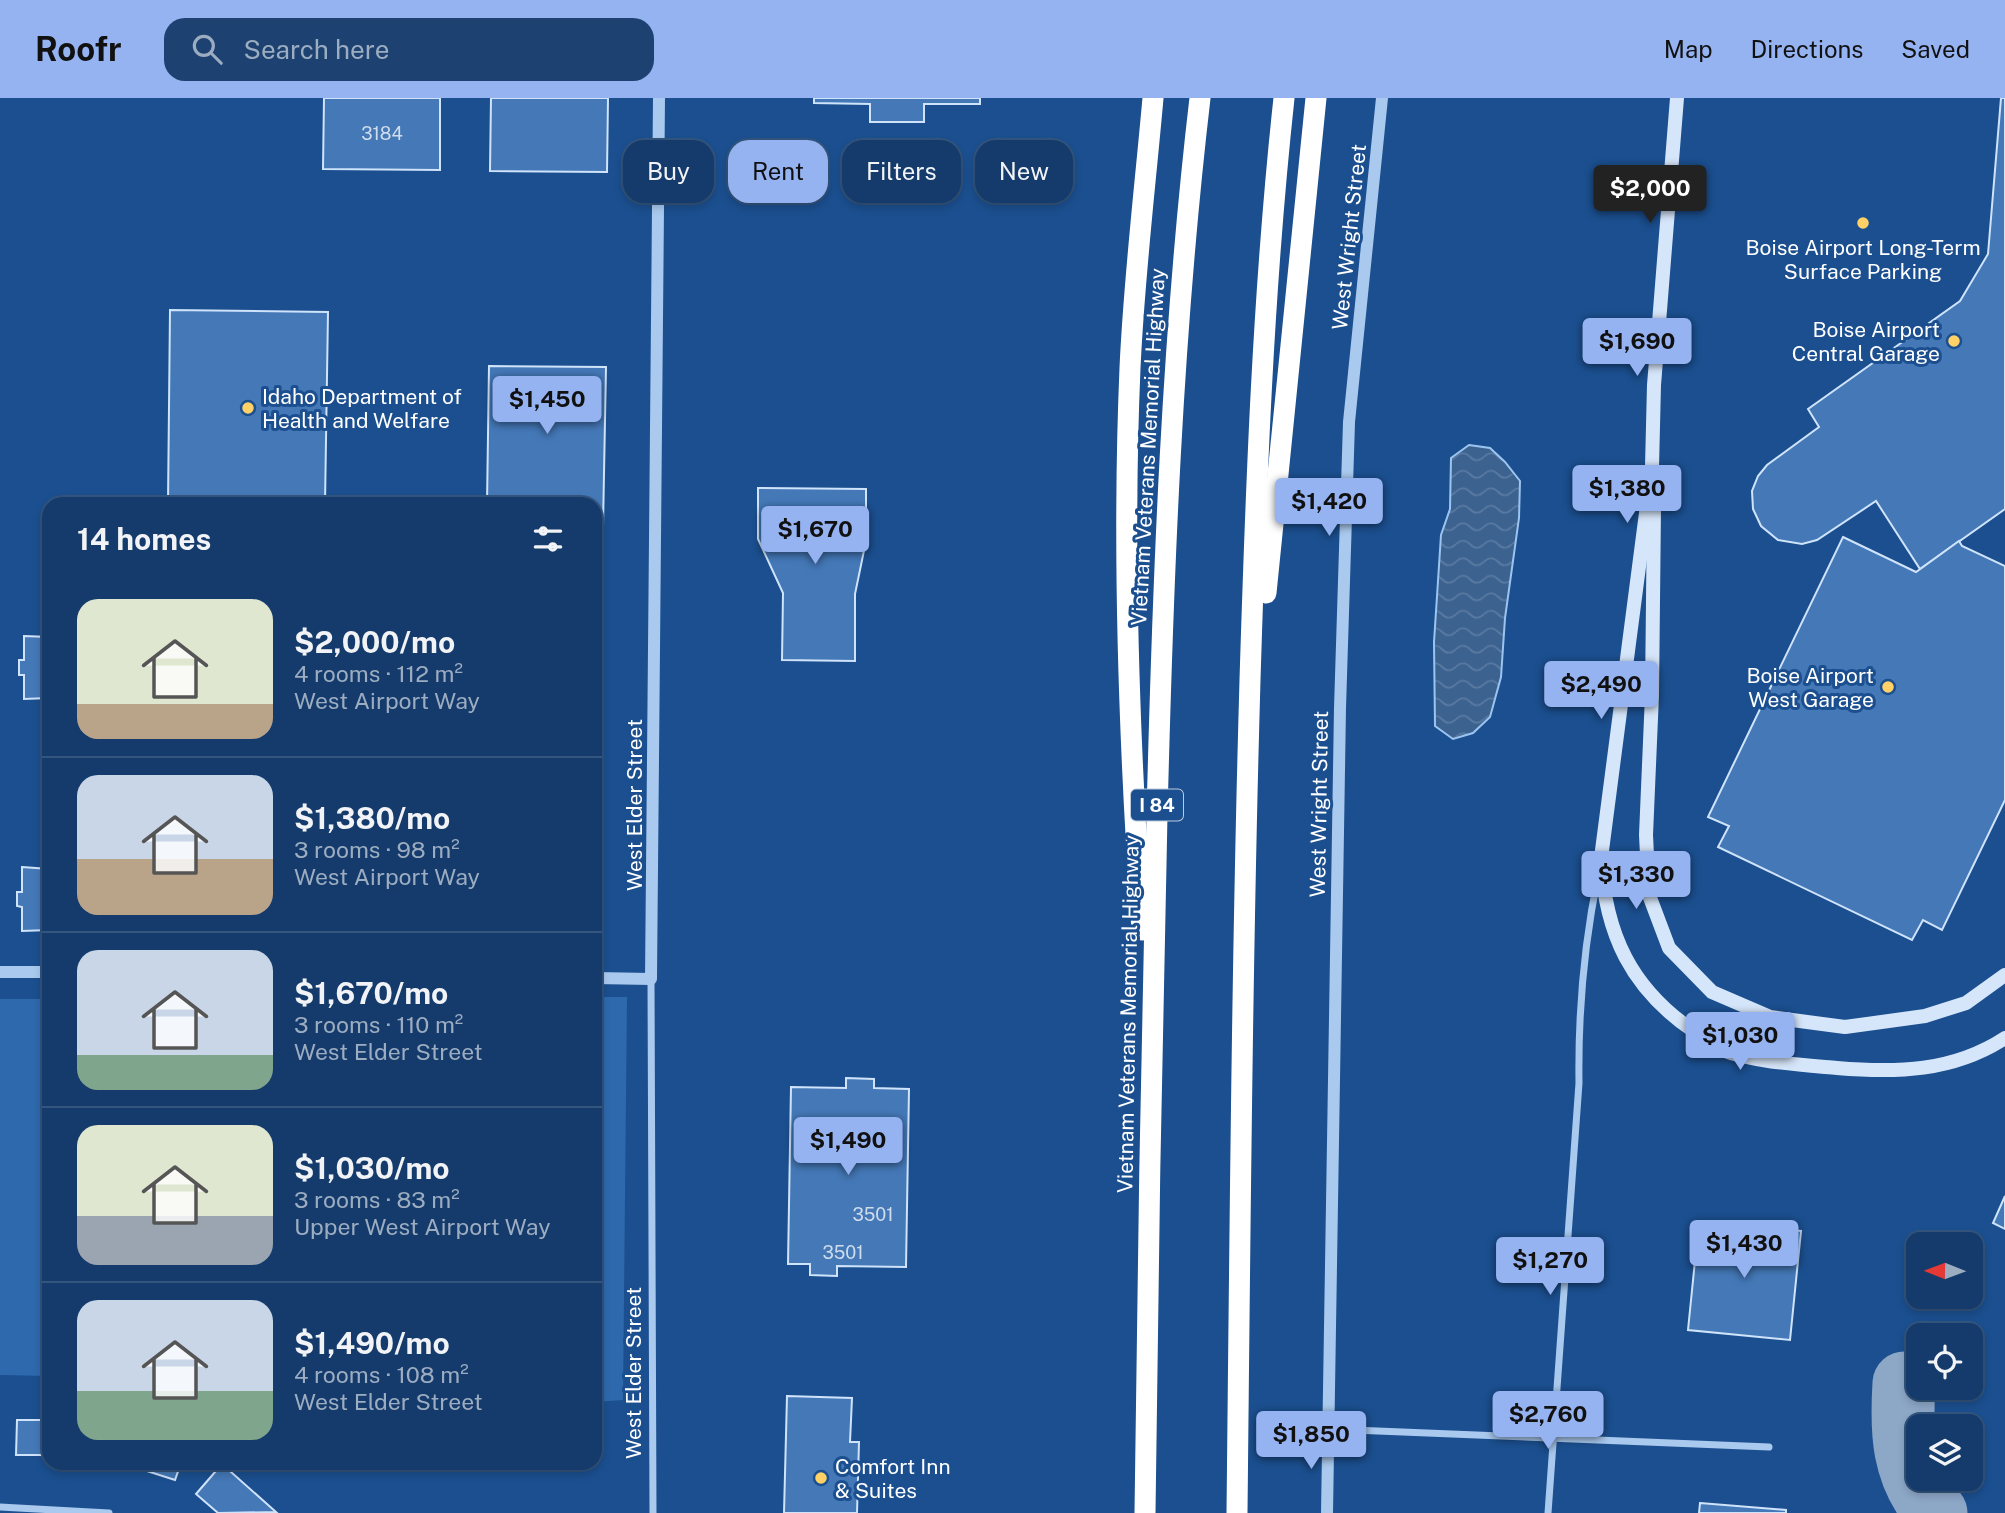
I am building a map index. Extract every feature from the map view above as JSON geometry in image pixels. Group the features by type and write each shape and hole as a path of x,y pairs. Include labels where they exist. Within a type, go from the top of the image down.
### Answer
{"highway":[{"path":"1150,1082 1130,719 1127,564 1130,366 1153,98"},
{"name":"Vietnam Veterans Memorial Highway","path":"1145,1513 1150,1082 1162,632 1179,312 1200,98"},
{"path":"1237,1513 1247,800 1255,523 1262,381 1284,98"},
{"path":"1247,800 1294,297 1316,98"}],"main road":[{"path":"1677,98 1654,385 1654,565 1646,835 1649,895 1669,948 1712,992 1770,1017 1845,1027 1925,1016 1966,1003 2005,975"},
{"path":"1652,467 1601,858 1602,884 1613,932 1639,981 1670,1015 1721,1049 1764,1060 1874,1071 1909,1071 1951,1064 1992,1047 2005,1038"}],"street":[{"name":"West Elder Street","path":"653,1513 651,979 659,98"},
{"name":"West Wright Street","path":"1327,1513 1340,708 1349,422 1382,98"},
{"path":"1548,1513 1579,1083 1578,1043 1587,931 1601,858"},
{"path":"0,972 42,972"},
{"path":"602,978 651,979"},
{"path":"1327,1429 1769,1447"},
{"path":"0,1507 109,1513"}],"shaded area":[{"path":"602,997 627,997 623,1400 602,1402"},
{"path":"0,999 42,999 42,1376 0,1375"}],"water":[{"path":"1469,445 1490,448 1520,481 1519,518 1505,618 1501,677 1490,717 1473,733 1453,739 1435,726 1434,642 1441,535 1450,509 1451,458"}],"building":[{"path":"324,98 440,98 440,170 323,169"},
{"path":"491,98 608,98 607,172 490,171"},
{"path":"814,98 980,98 980,104 924,104 924,122 870,122 870,104 814,103"},
{"name":"Boise Airport Central Garage","path":"2001,98 2005,98 2005,509 1920,569 1876,501 1817,540 1802,544 1778,540 1761,526 1753,509 1752,491 1758,476 1767,465 1819,427 1808,409 1960,301 1988,254"},
{"name":"Idaho Department of Health and Welfare","path":"170,310 328,312 325,497 168,497"},
{"path":"489,366 606,367 603,527 602,497 487,497"},
{"path":"758,488 866,489 866,541 855,594 855,661 782,660 783,593 758,539"},
{"name":"Boise Airport West Garage","path":"1843,537 1916,572 1959,541 1962,546 2005,566 2005,800 1942,930 1923,920 1912,940 1718,847 1729,826 1708,817"},
{"path":"24,636 42,637 42,698 24,699 24,675 19,675 19,660 24,660"},
{"path":"602,666 603,666 602,710"},
{"path":"22,867 42,868 42,930 22,931 22,907 17,906 17,892 22,892"},
{"path":"846,1078 874,1079 874,1088 909,1089 906,1267 837,1266 837,1276 810,1275 810,1264 788,1264 791,1087 846,1088"},
{"path":"2005,1196 2005,1229 1993,1223"},
{"path":"1699,1221 1801,1231 1790,1340 1688,1330"},
{"name":"Comfort Inn & Suites","path":"787,1396 852,1398 850,1442 859,1442 857,1513 784,1513"},
{"path":"17,1420 42,1420 42,1455 16,1455"},
{"path":"144,1470 179,1470 175,1480"},
{"path":"217,1470 229,1470 276,1512 218,1513 196,1494"},
{"path":"1700,1503 1786,1510 1786,1513 1699,1513"}],"taxiway":[{"path":"1904,1383 1906,1452 1916,1483 1936,1513"}],"place":[{"name":"Boise Airport Long-Term Surface Parking","path":"1863,223"},
{"name":"Boise Airport Central Garage","path":"1954,341"},
{"name":"Idaho Department of Health and Welfare","path":"248,408"},
{"name":"Boise Airport West Garage","path":"1888,687"},
{"name":"Comfort Inn & Suites","path":"821,1478"}]}
